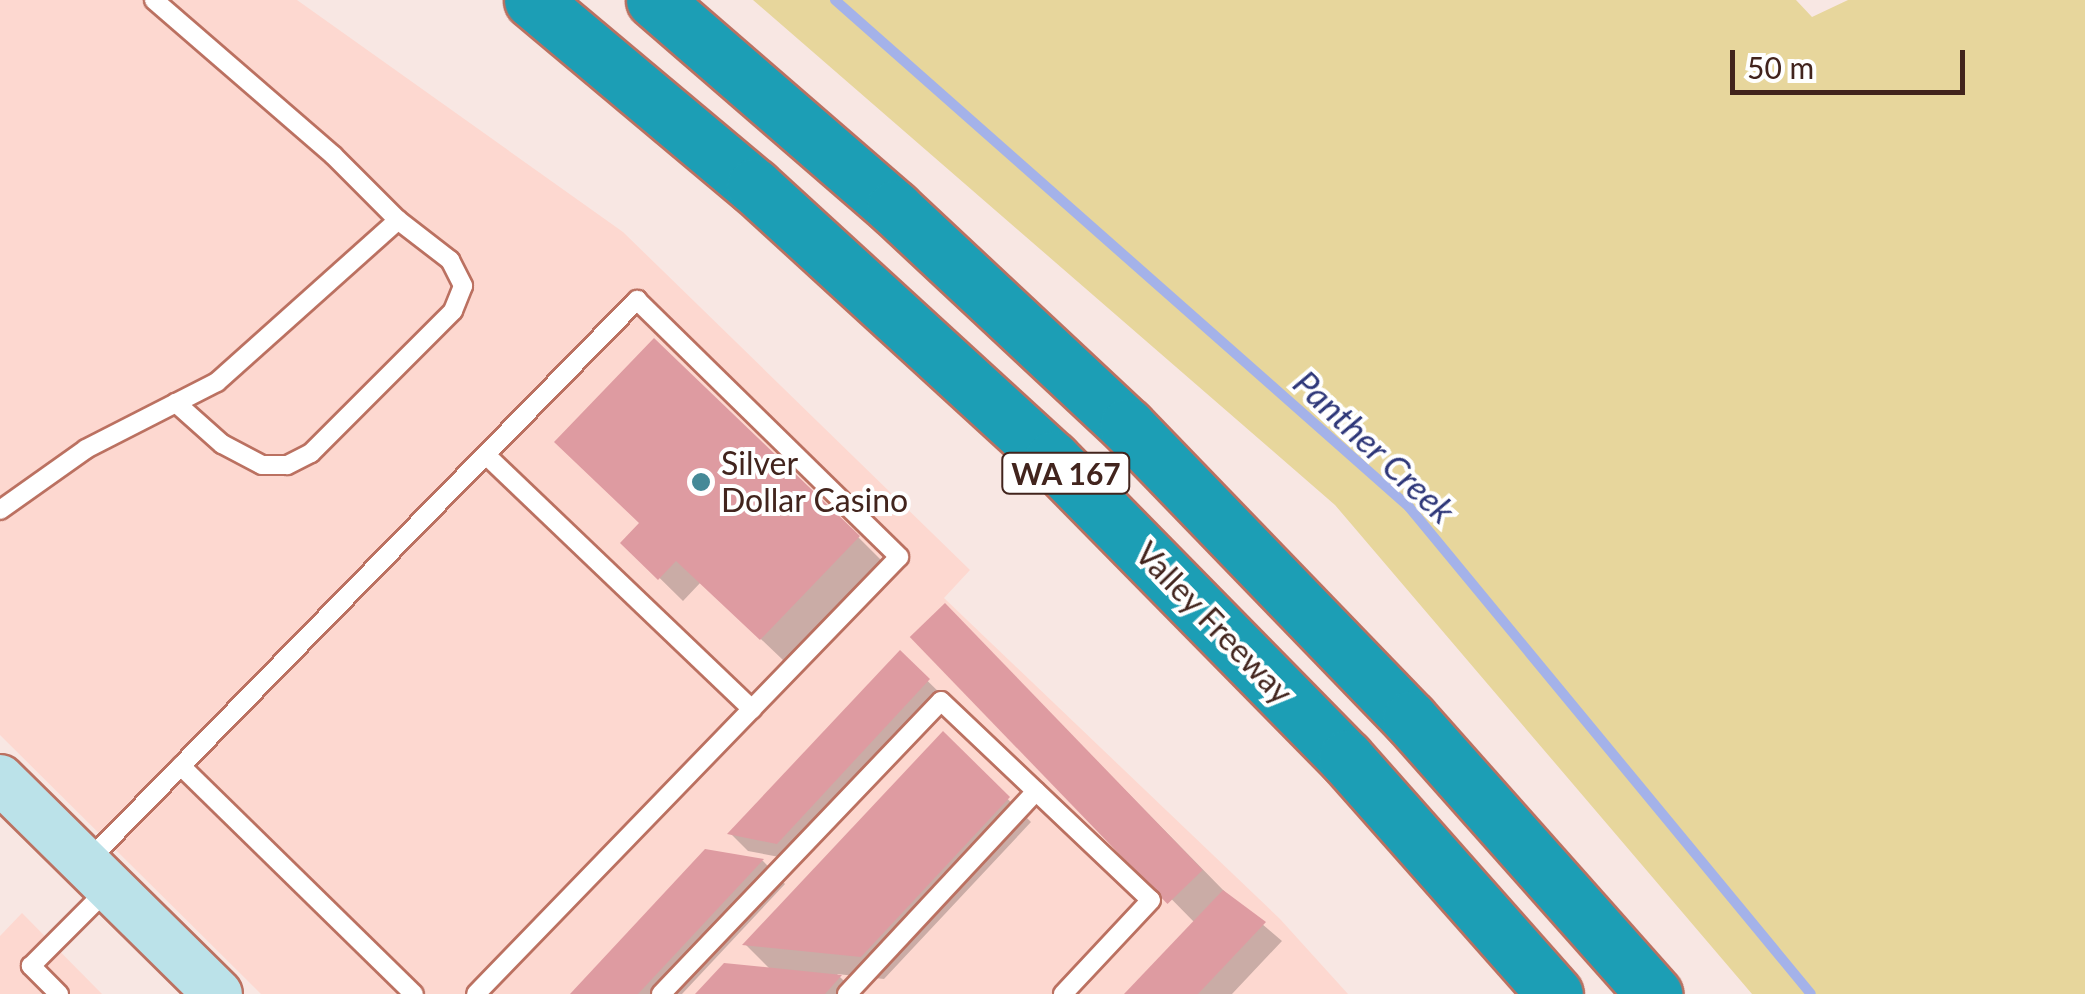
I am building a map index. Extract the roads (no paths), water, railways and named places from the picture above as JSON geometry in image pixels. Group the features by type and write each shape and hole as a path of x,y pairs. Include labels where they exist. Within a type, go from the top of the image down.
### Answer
{"highway":[{"name":"Valley Freeway","path":"532,0 754,186 1052,459 1346,758 1555,994"},
{"path":"654,0 894,208 1165,464 1410,718 1654,994"},
{"name":"WA 167","path":"691,0 938,214 1132,396 1422,694 1690,994"}],"street":[{"path":"0,779 218,994"}],"lane":[{"path":"154,0 333,155 398,220 450,260 463,286 453,311 310,453 287,465 262,465 222,444 176,403"},
{"path":"0,510 86,449 218,382 398,220"},
{"path":"60,994 31,966 181,766 638,300 899,557 476,994"},
{"path":"486,454 752,709"},
{"path":"661,994 941,702 1151,900 1063,994"},
{"path":"181,766 414,994"},
{"path":"847,994 1036,791"}],"waterway":[{"name":"Panther Creek","path":"835,0 1409,507 1811,994"}],"place":[{"name":"Silver Dollar Casino","path":"701,482"}]}
